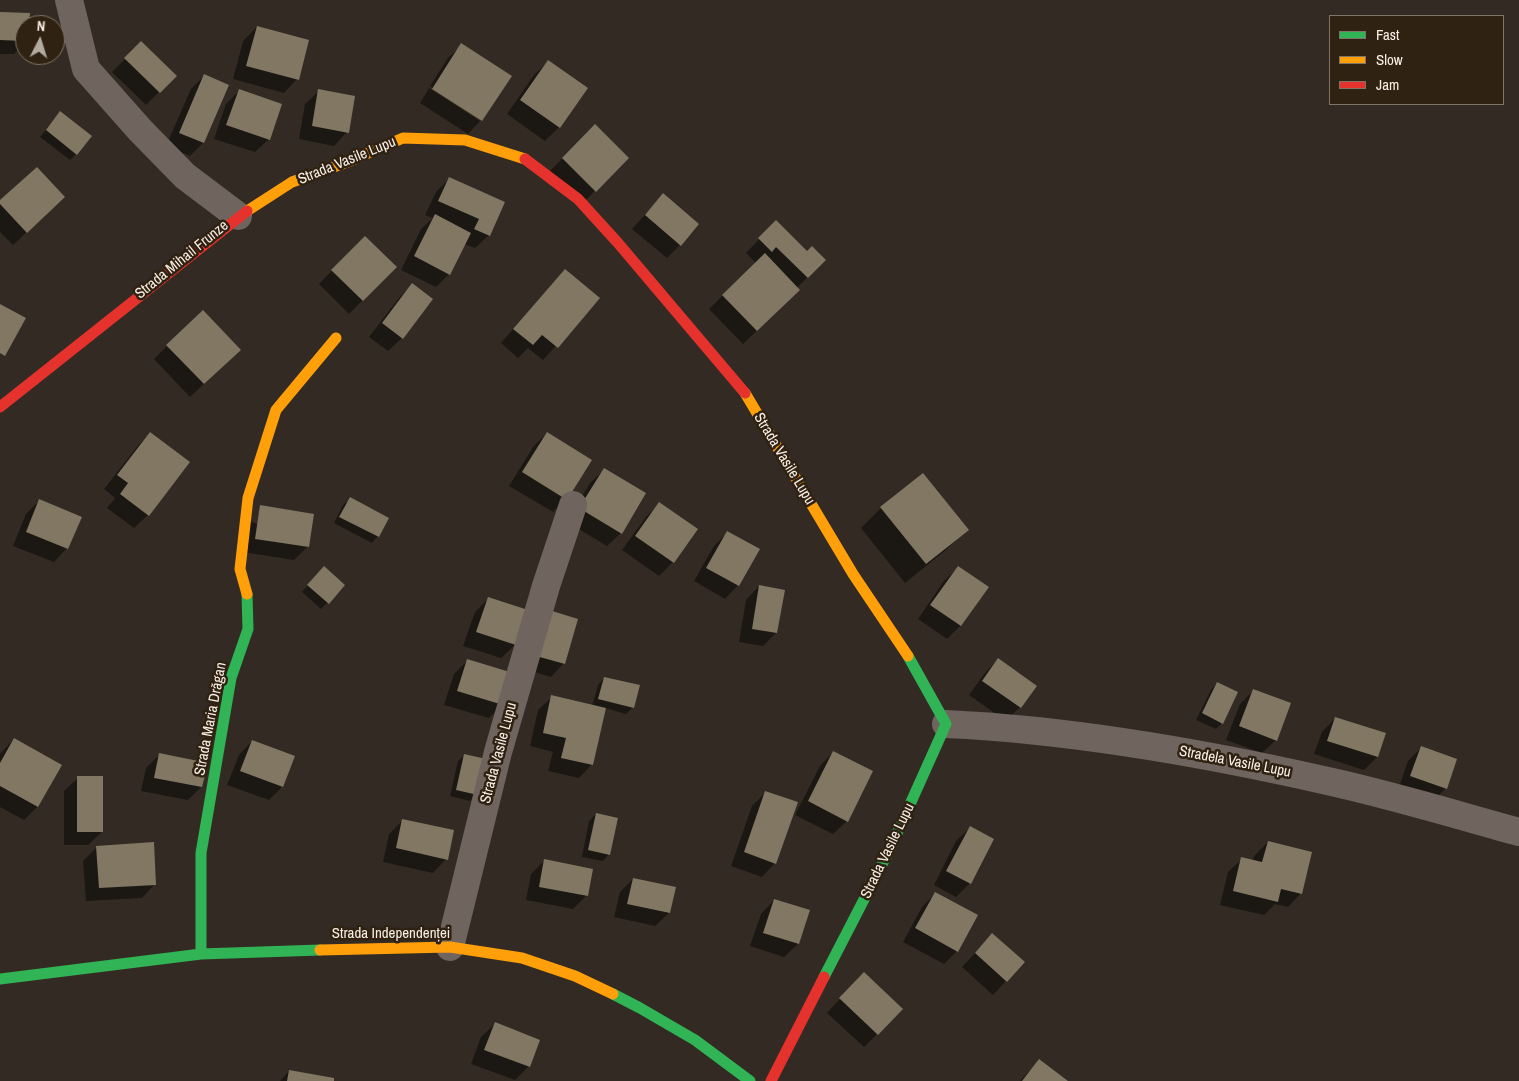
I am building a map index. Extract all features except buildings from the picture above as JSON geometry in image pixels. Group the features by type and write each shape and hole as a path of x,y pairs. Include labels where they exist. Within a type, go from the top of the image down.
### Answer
{"street":[{"name":"Strada Mihail Frunze","path":"0,406 238,216 185,176 140,130 86,69 69,0"},
{"name":"Strada Vasile Lupu","path":"238,216 292,182 350,161 403,138 465,140 526,159 578,199 742,388 854,574 907,655 946,724 890,849 771,1081"},
{"name":"Strada Maria Drăgan","path":"201,954 201,852 231,678 248,629 247,592 240,569 248,498 276,410 336,338"},
{"name":"Strada Vasile Lupu","path":"450,947 498,752 546,586 574,505"},
{"name":"Stradela Vasile Lupu","path":"946,724 1004,726 1176,750 1333,782 1519,832"},
{"name":"Strada Independenței","path":"0,979 201,954 450,947 522,958 575,976 640,1008 695,1040 750,1081"}],"traffic: fast":[{"path":"201,954 201,853 231,678 248,629 247,594"},
{"path":"824,977 890,849 946,724 908,656"},
{"path":"0,979 201,954 320,950"},
{"path":"613,994 695,1040 750,1081"}],"traffic: slow":[{"path":"247,211 292,182 350,161 403,138 465,140 525,159"},
{"path":"247,594 240,569 248,498 276,410 336,338"},
{"path":"745,393 853,574 908,656"},
{"path":"320,950 450,947 522,958 575,976 613,994"}],"traffic: jam":[{"path":"525,159 578,199 618,243 745,393"},
{"path":"0,407 247,211"},
{"path":"771,1081 824,977"}]}
